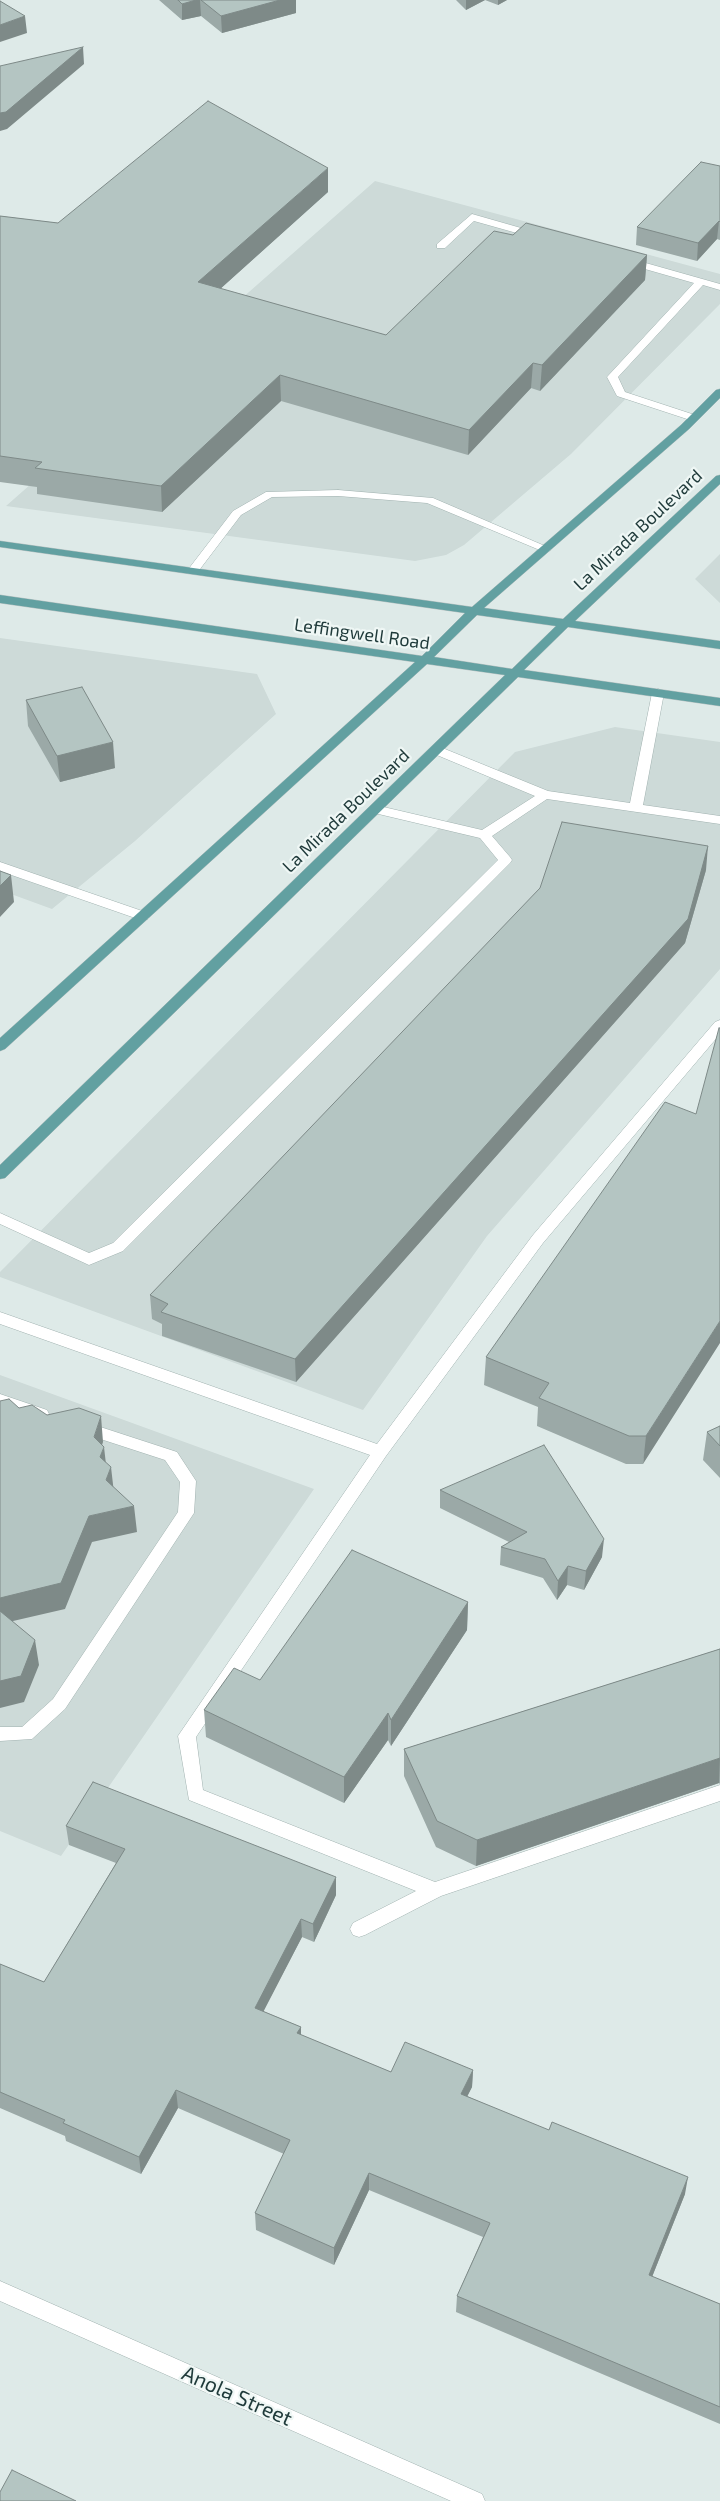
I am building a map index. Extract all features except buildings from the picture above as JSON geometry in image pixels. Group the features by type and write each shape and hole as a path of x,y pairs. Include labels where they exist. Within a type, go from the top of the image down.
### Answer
{"main road":[{"path":"0,1046 424,660 475,610 694,418 720,392"},
{"name":"La Mirada Boulevard","path":"0,1174 566,623 720,478"},
{"path":"0,544 720,645"},
{"name":"Leffingwell Road","path":"0,600 720,702"}],"street":[{"path":"441,246 472,217 548,238"},
{"path":"615,257 720,287"},
{"path":"694,418 621,394 612,377 700,282"},
{"path":"193,571 237,513 270,494 338,493 429,500 546,549"},
{"path":"636,808 658,693"},
{"path":"436,750 545,795 720,820"},
{"path":"484,835 545,795"},
{"path":"0,1218 89,1259 118,1247 505,860 484,835 375,809"},
{"path":"0,866 143,916"},
{"path":"435,1890 195,1795 188,1736 380,1452 538,1239 720,1025"},
{"path":"0,1318 380,1452"},
{"path":"0,1400 171,1456 188,1481 186,1513 59,1704 26,1734 0,1734"},
{"path":"359,1929 435,1890 720,1793"},
{"name":"Anola Street","path":"0,2291 475,2501"}],"shaded area":[{"path":"375,181 720,274 720,304 571,454 464,545 446,555 415,561 6,506"},
{"path":"720,554 720,603 695,579"},
{"path":"0,638 257,674 276,714 135,841 52,909 0,890"},
{"path":"615,727 720,742 720,969 487,1236 363,1410 0,1277 0,1272 515,752"},
{"path":"0,1375 314,1489 61,1856 0,1831"}]}
